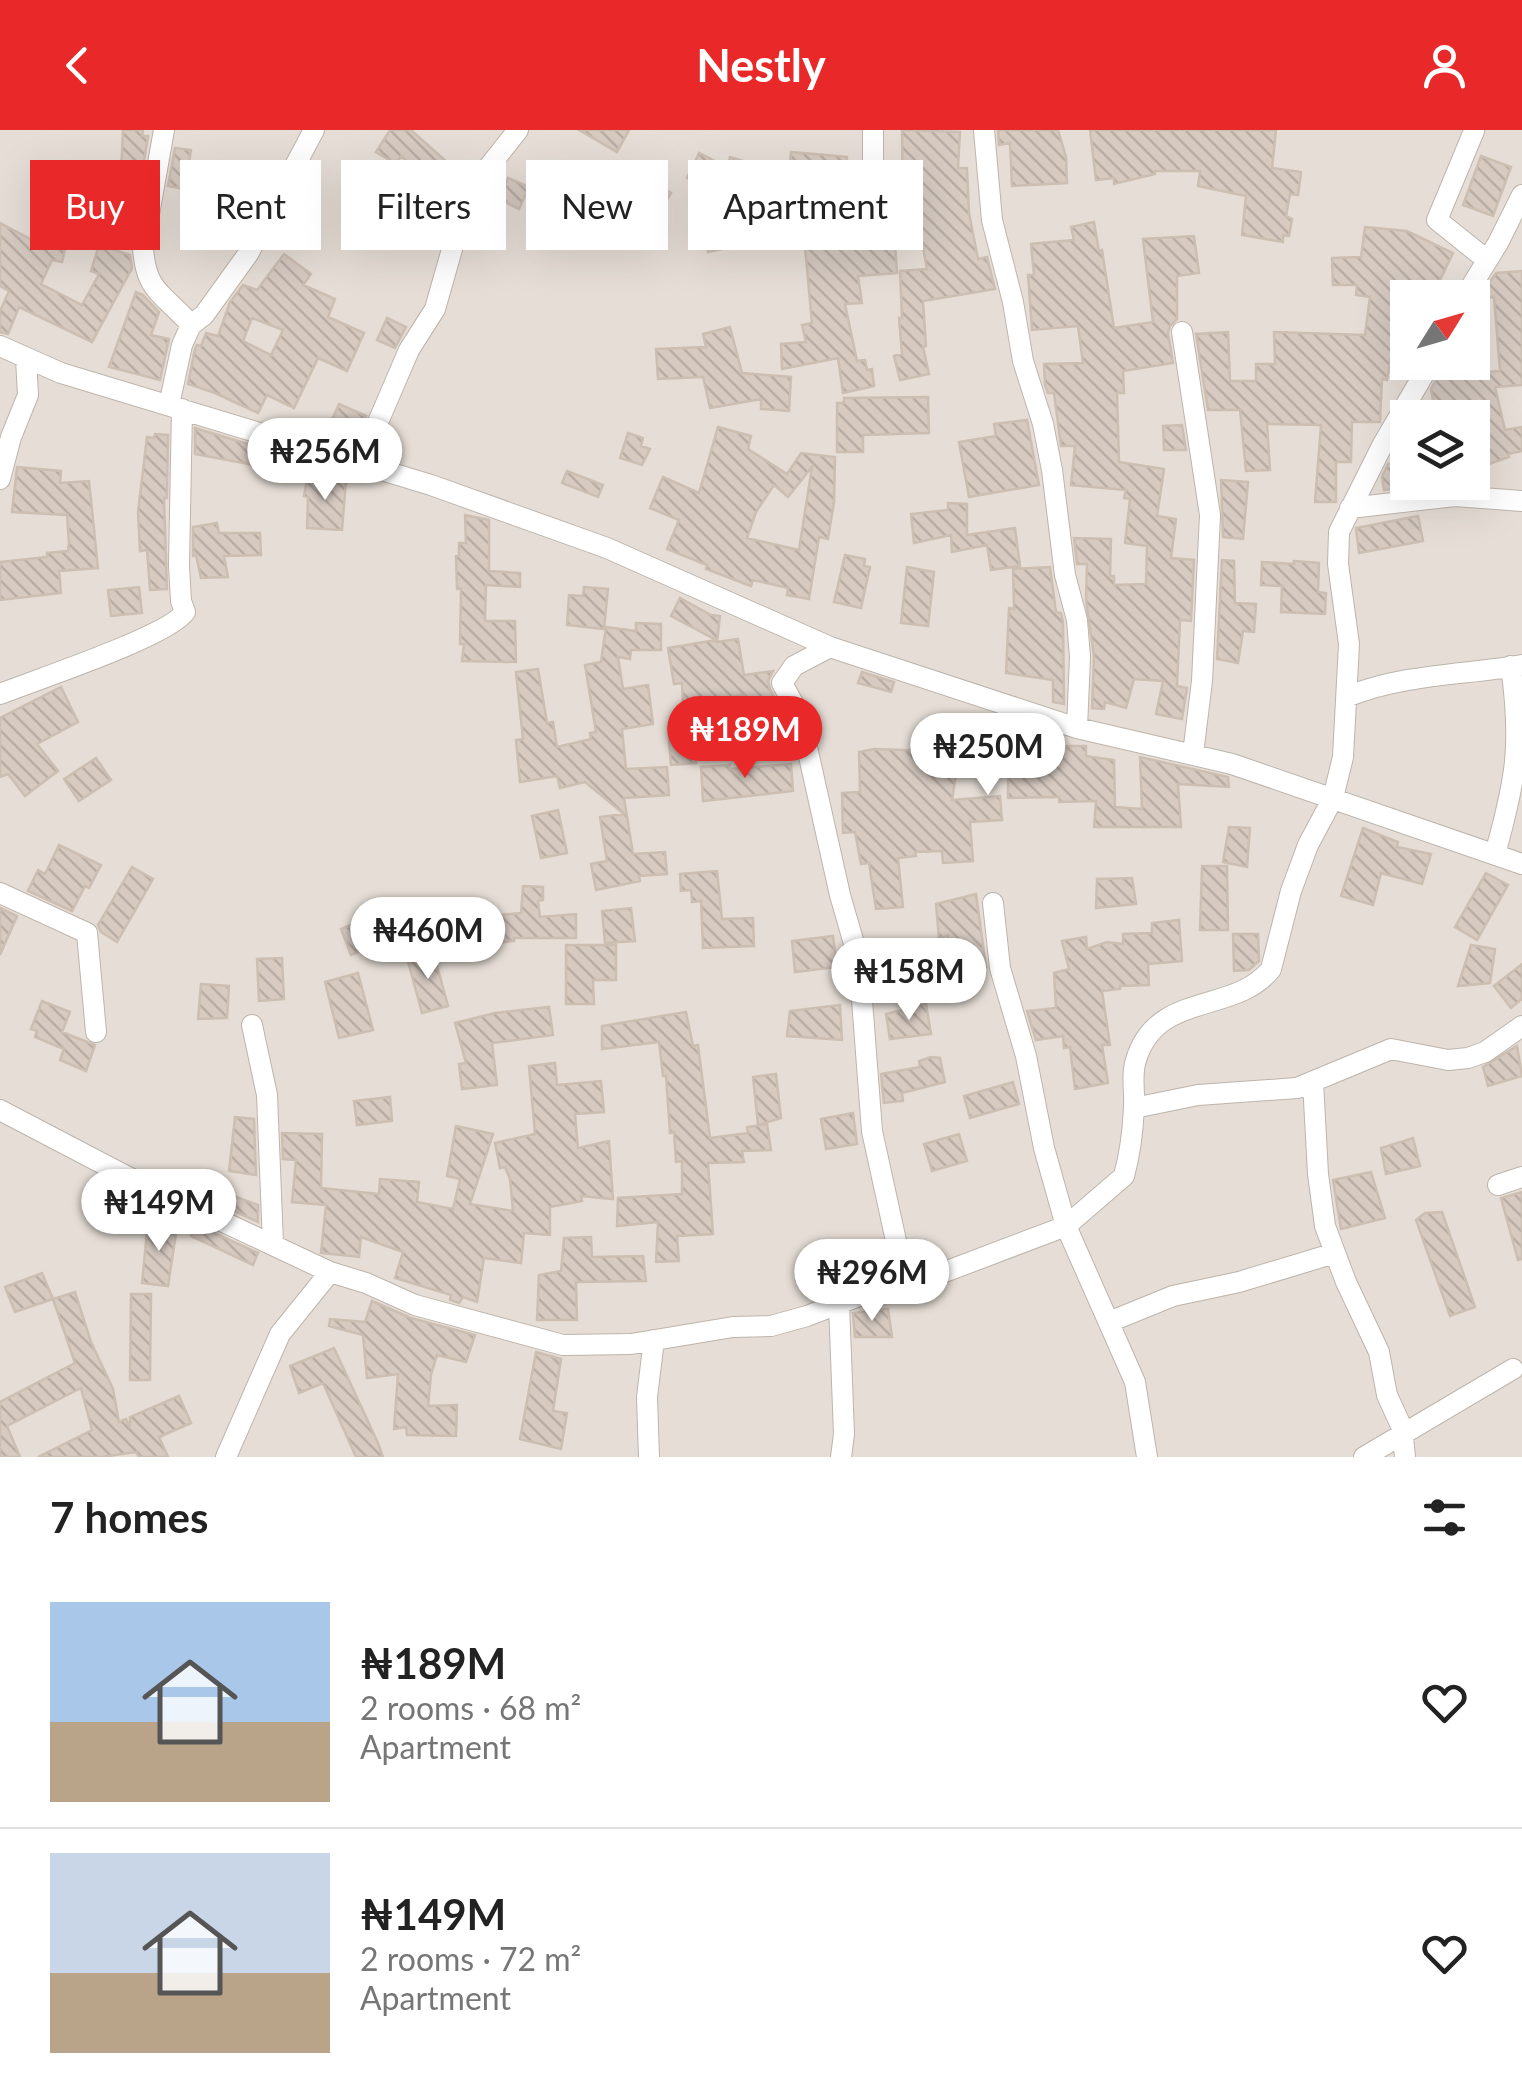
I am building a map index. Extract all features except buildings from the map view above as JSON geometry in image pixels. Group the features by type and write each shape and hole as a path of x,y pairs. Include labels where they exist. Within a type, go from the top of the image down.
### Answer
{"street":[{"path":"164,130 142,248 146,275 154,288 190,326"},
{"path":"0,694 106,655 170,626 185,612 181,600 175,407 182,345 190,326 204,314 248,254 314,130"},
{"path":"360,464 409,350 434,308 468,192 518,130"},
{"path":"872,130 872,160"},
{"path":"984,130 992,220 1023,361 1046,440 1065,576 1077,620 1078,728"},
{"path":"1474,131 1437,220 1487,260"},
{"path":"1475,280 1522,195"},
{"path":"1182,332 1210,514 1202,681 1193,754"},
{"path":"0,346 61,373 431,485 607,548 830,647 1078,728 1232,764 1522,864"},
{"path":"0,479 28,395 26,359"},
{"path":"0,1110 128,1178 330,1272 366,1282 414,1305 563,1344 630,1344 733,1327 770,1326 888,1285 926,1279 1066,1226 1124,1176 1134,1108 1134,1064 1146,1037 1160,1022 1180,1011 1250,987 1263,980 1271,969 1291,892 1308,845 1333,798 1343,757 1349,644 1338,564 1340,532 1383,444 1420,380"},
{"path":"1350,508 1455,496 1522,501"},
{"path":"830,647 794,666 782,683 800,716 840,895 859,961 872,1131 905,1282"},
{"path":"1348,696 1378,684 1441,672 1516,666 1520,747 1516,780 1495,854"},
{"path":"0,892 87,933 96,1032"},
{"path":"993,903 1000,968 1026,1056 1044,1148 1066,1226 1135,1382 1147,1457"},
{"path":"252,1025 267,1095 273,1244"},
{"path":"1134,1108 1198,1095 1279,1090 1313,1082 1392,1049 1448,1060 1468,1058 1485,1052 1522,1026"},
{"path":"1313,1082 1325,1226 1379,1352 1386,1395 1404,1446"},
{"path":"1498,1186 1522,1177"},
{"path":"1108,1322 1173,1296 1239,1282 1335,1253"},
{"path":"226,1457 280,1334 330,1272"},
{"path":"838,1304 842,1457"},
{"path":"649,1457 648,1369 654,1340"},
{"path":"1364,1457 1404,1446 1513,1369"}],"shaded area":[{"path":"0,130 1522,130 1522,1457 0,1457"}]}
